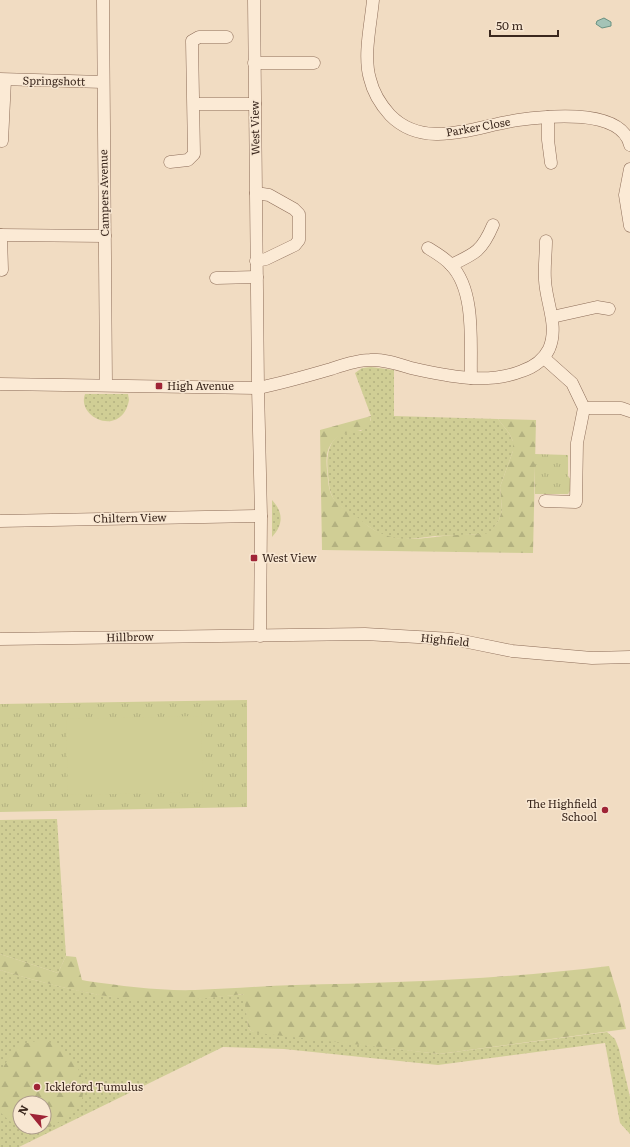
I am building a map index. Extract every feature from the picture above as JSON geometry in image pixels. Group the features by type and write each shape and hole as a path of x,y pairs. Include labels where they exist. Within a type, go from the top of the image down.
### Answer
{"street":[{"name":"Campers Avenue","path":"103,0 106,385"},
{"name":"West View","path":"254,0 256,261 261,516 260,636"},
{"name":"Parker Close","path":"373,0 367,55 369,77 374,90 386,111 403,125 420,132 446,134 517,120 548,117 595,119 610,122 622,130 630,145"},
{"path":"170,162 188,160 194,154 192,41 199,37 227,37"},
{"path":"254,64 314,64"},
{"name":"Springshott","path":"2,141 3,80 103,82"},
{"path":"194,104 255,104"},
{"path":"548,117 548,140 551,163"},
{"path":"630,169 625,195 630,226"},
{"path":"256,193 269,195 294,209 299,214 299,240 295,245 266,259 256,261"},
{"path":"451,265 475,254 487,238 493,226"},
{"path":"2,270 0,235 105,236"},
{"path":"0,384 258,388 369,360 388,362 444,375 471,378 496,378 518,373 538,363 544,358 551,342 552,317 548,302 545,279 546,241"},
{"path":"428,248 451,265 461,282 469,308 471,378"},
{"path":"216,278 257,277"},
{"path":"552,317 597,307 609,309"},
{"path":"544,358 572,383 584,408 577,443 576,502 545,501"},
{"path":"584,408 621,408 630,411"},
{"name":"Chiltern View","path":"0,521 261,516"},
{"name":"Highfield","path":"260,636 365,634 453,639 512,651 576,657 596,658 630,656"},
{"name":"Hillbrow","path":"0,638 260,636"}],"green space":[{"path":"371,367 394,370 394,416 498,419 509,433 513,441 513,451 500,487 502,510 499,520 490,534 435,536 407,539 393,538 379,533 335,501 330,491 327,466 329,449 332,442 337,437 343,433 351,431 361,431 371,420 371,416 355,373 362,368"},
{"path":"85,394 128,394 129,400 125,412 118,418 110,421 101,420 93,416 87,410 84,403"},
{"path":"371,416 366,428 343,434 331,444 327,452 329,487 333,497 339,505 375,530 387,536 407,539 490,533 499,520 502,510 500,487 513,451 513,441 509,433 498,419 536,420 533,553 322,550 320,430"},
{"path":"535,454 568,455 568,476 571,480 571,489 568,494 535,494"},
{"path":"272,500 278,509 281,518 279,527 272,537"},
{"path":"247,700 247,807 0,812 0,704"},
{"path":"201,716 203,792 68,795 66,719"},
{"path":"57,819 66,956 58,973 0,954 0,820"},
{"path":"0,954 58,973 66,956 76,957 82,980 114,985 168,990 207,990 283,985 452,980 609,966 620,1002 626,1029 439,1054 258,1033 251,1031 248,1027 244,994 165,1001 123,998 81,992 0,970"},
{"path":"0,970 78,991 125,998 170,1000 245,994 248,1027 251,1031 439,1054 607,1032 615,1039 619,1049 630,1097 630,1134 620,1123 605,1043 438,1065 284,1049 223,1047 52,1131 52,1095 12,1095 12,1135 43,1135 19,1147 0,1147"},
{"path":"41,1040 60,1048 68,1055 80,1072 83,1082 83,1092 79,1106 52,1126 52,1095 12,1095 12,1122 10,1121 1,1113 0,1073 18,1045"}],"water":[{"path":"604,18 611,22 611,26 602,28 596,24 597,21"}],"place":[{"name":"High Avenue","path":"159,386"},
{"name":"West View","path":"254,558"},
{"name":"The Highfield School","path":"605,810"},
{"name":"Ickleford Tumulus","path":"37,1087"}]}
